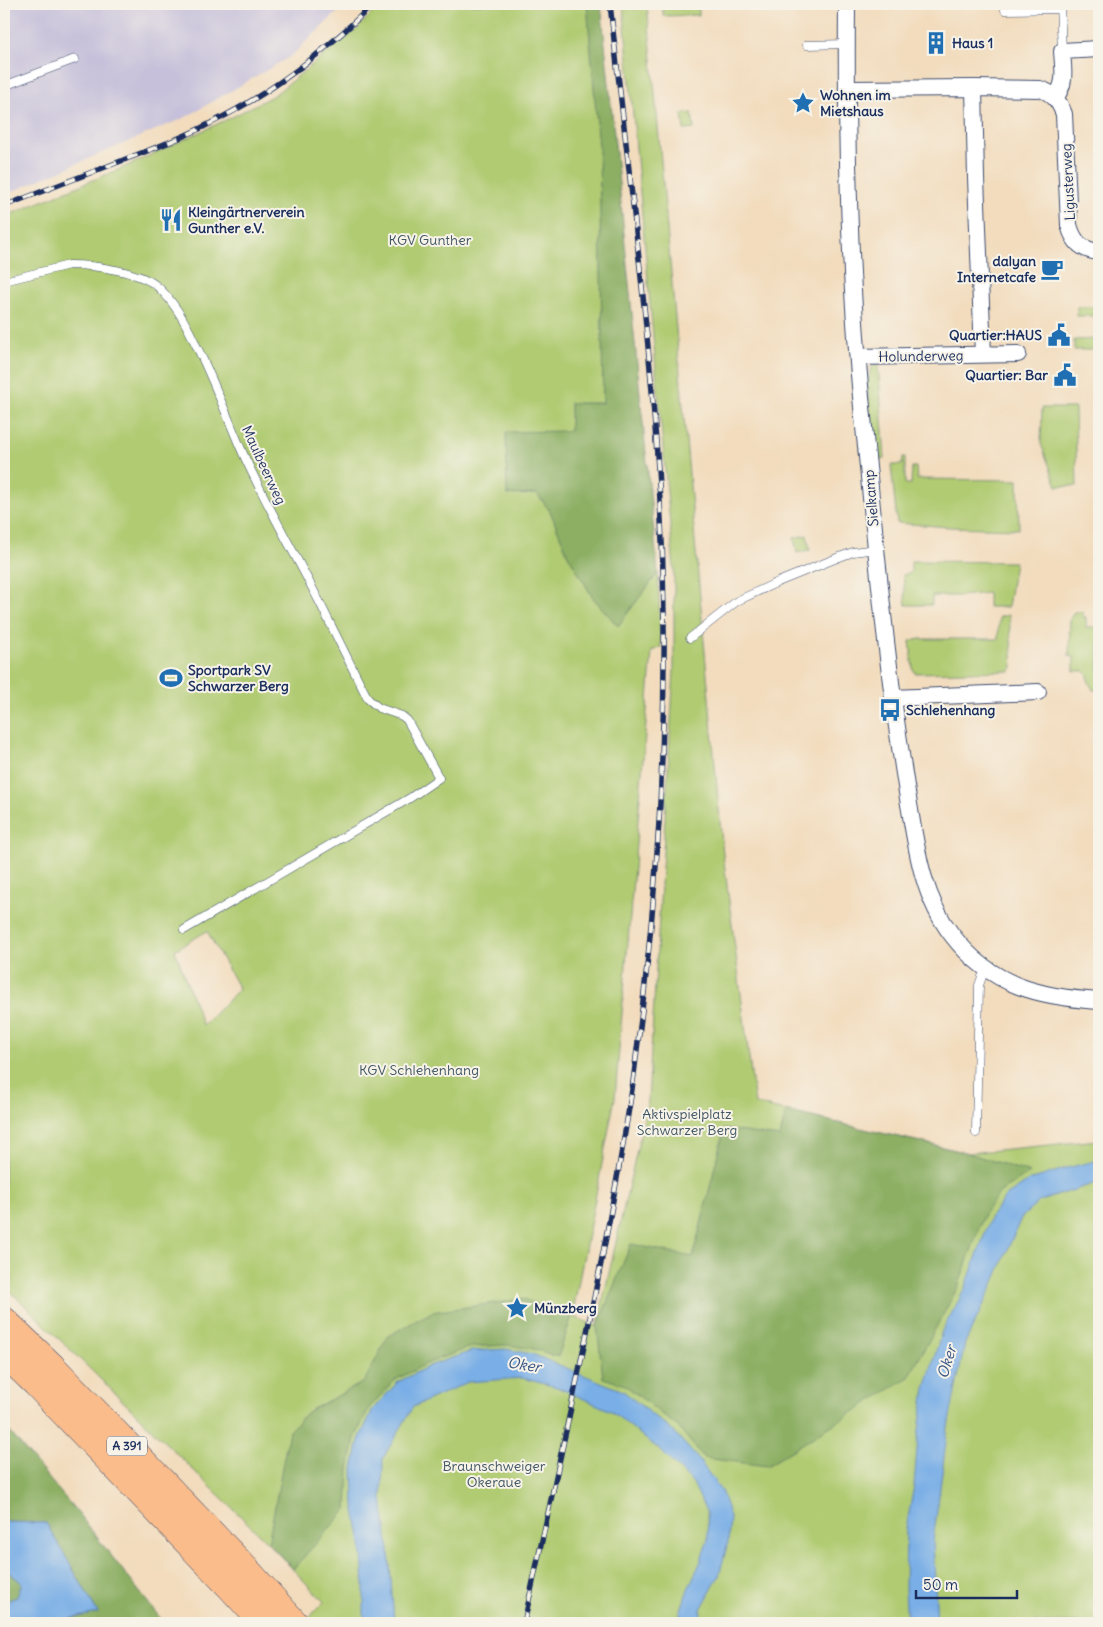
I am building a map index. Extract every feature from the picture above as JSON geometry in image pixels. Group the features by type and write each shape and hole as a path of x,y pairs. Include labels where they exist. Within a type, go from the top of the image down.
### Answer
{"highway":[{"name":"A 391","path":"4,1321 52,1368 239,1579 264,1623"},
{"name":"A 391","path":"4,1352 239,1579 294,1623"}],"street":[{"name":"Sielkamp","path":"847,4 847,89 852,248 858,357 883,628 914,835 926,884 940,916 952,935 986,969 1014,985 1038,993 1099,1000"},
{"path":"847,89 1040,89 1049,92 1055,98 1063,84 1062,51 1099,49"},
{"name":"Holunderweg","path":"974,88 983,354"},
{"name":"Ligusterweg","path":"1055,98 1061,106 1065,124 1069,226 1074,239 1086,250 1099,252"},
{"name":"Holunderweg","path":"858,357 1018,354"},
{"path":"893,698 1038,692"}],"lane":[{"path":"1005,10 1060,6 1062,51"},
{"path":"807,45 846,44"},
{"path":"4,86 75,59"},
{"name":"Maulbeerweg","path":"4,281 69,265 79,265 102,268 149,280 172,302 189,330 212,378 241,448 276,521 319,600 368,699 379,708 402,716 407,720 439,778 410,798 184,930"},
{"path":"690,638 737,602 836,558 854,552 876,549"},
{"path":"976,1133 979,985 986,969"}],"shaded area":[{"path":"4,4 346,4 291,56 186,117 4,195"}],"green space":[{"path":"380,4 595,4 652,581 658,573 661,647 652,651 615,1098 572,1316 597,1326 648,1101 674,670 674,569 623,4 647,4 723,854 755,1104 968,1153 1099,1140 1099,1623 303,1623 324,1602 268,1543 4,1285 4,217 127,166 232,117 274,95 357,29","holes":["207,931 239,989 203,1026 175,950"]},
{"path":"587,4 601,4 658,573 618,626 593,598 568,555 550,511 537,494 507,495 506,432 570,431 570,403 603,403 599,148"},
{"path":"663,4 699,4 699,15 663,16"},
{"path":"692,113 694,129 684,130 682,114"},
{"path":"1077,307 1099,307 1099,348 1096,350 1074,350 1074,340 1097,339 1097,316 1077,316"},
{"path":"878,363 885,459 873,461 867,383 871,368"},
{"path":"1042,408 1075,408 1077,486 1057,486 1041,444"},
{"path":"903,457 905,457 905,484 911,484 912,467 916,467 917,479 1018,480 1019,529 897,523 891,465 902,465"},
{"path":"807,535 810,550 797,553 794,538"},
{"path":"911,561 1015,562 1008,607 988,607 988,593 932,596 932,605 906,605 903,575 911,572"},
{"path":"1074,612 1083,612 1083,617 1086,617 1086,627 1099,627 1099,690 1093,690 1088,680 1088,675 1084,671 1074,671 1074,657 1069,656 1070,619"},
{"path":"1009,615 1013,667 1011,671 915,673 910,641 920,639 998,639 999,617"},
{"path":"786,1111 968,1153 1030,1173 1000,1192 984,1214 958,1287 909,1377 767,1466 704,1458 678,1427 625,1385 603,1378 597,1327 631,1244 693,1257 724,1129 780,1137"},
{"path":"523,1299 572,1316 558,1357 534,1349 506,1345 471,1347 428,1363 395,1380 369,1408 355,1438 349,1469 347,1509 293,1569 268,1543 289,1431 307,1412 364,1382 388,1336 432,1312"},
{"path":"4,1425 77,1512 164,1623 48,1623 98,1613 46,1523 4,1522"},
{"path":"4,1573 10,1573 22,1583 17,1597 4,1602"}],"water":[{"name":"Oker","path":"1099,1160 1099,1182 1040,1201 1021,1218 990,1291 965,1343 948,1427 933,1541 937,1623 907,1623 905,1590 906,1529 914,1486 918,1437 925,1389 942,1331 965,1289 991,1216 1006,1196 1030,1180"},
{"name":"Oker","path":"506,1349 532,1354 623,1391 675,1433 699,1460 721,1490 730,1517 728,1542 719,1576 701,1609 700,1623 680,1623 680,1613 688,1589 708,1539 707,1513 693,1483 661,1451 611,1411 557,1387 522,1378 468,1382 413,1407 383,1458 382,1498 389,1550 394,1623 364,1623 361,1542 354,1505 353,1469 359,1440 373,1409 398,1382 429,1366 472,1351"},
{"path":"4,1522 46,1523 98,1613 48,1623 4,1623 4,1602 17,1597 22,1583 10,1573 4,1573"}],"railway":[{"path":"4,206 174,140 228,114 294,72 335,40 373,4"},
{"path":"524,1623 593,1302 631,1098 651,926 661,791 664,608 657,454 639,261 610,4"}],"place":[{"name":"Haus 1","path":"936,43"},
{"name":"Wohnen im Mietshaus","path":"803,103"},
{"name":"Kleingärtnerverein Gunther e.V.","path":"171,220"},
{"name":"dalyan Internetcafe","path":"1052,269"},
{"name":"Quartier:HAUS","path":"1059,335"},
{"name":"Quartier: Bar","path":"1065,375"},
{"name":"Sportpark SV Schwarzer Berg","path":"171,678"},
{"name":"Schlehenhang","path":"890,710"},
{"name":"Münzberg","path":"517,1308"}],"park label":[{"name":"KGV Gunther","path":"430,240"},
{"name":"KGV Schlehenhang","path":"419,1070"},
{"name":"Aktivspielplatz Schwarzer Berg","path":"687,1122"},
{"name":"Braunschweiger Okeraue","path":"494,1474"}]}
